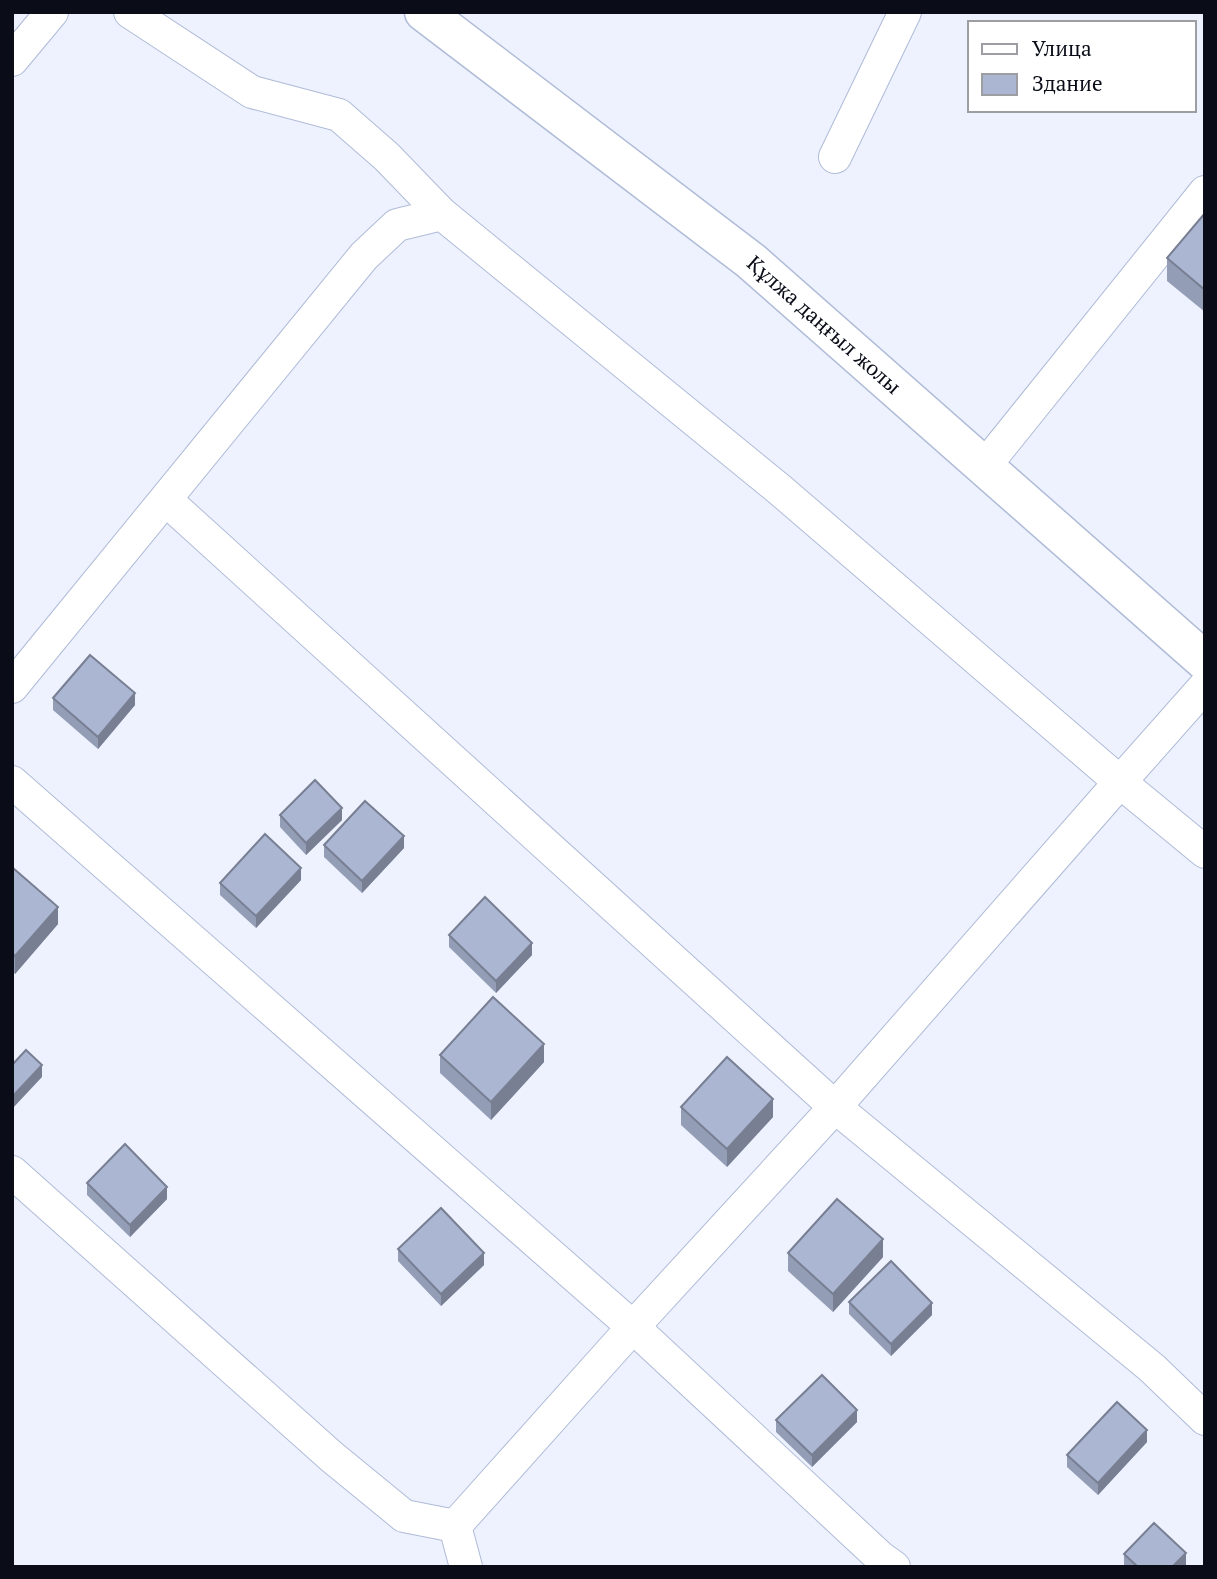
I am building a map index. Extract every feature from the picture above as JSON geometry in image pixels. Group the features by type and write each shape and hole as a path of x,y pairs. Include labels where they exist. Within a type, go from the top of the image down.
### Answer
{"main road":[{"name":"Құлжа даңғыл жолы","path":"424,12 751,261 1205,662"}],"street":[{"path":"12,60 52,12"},
{"path":"130,12 252,92 339,115 387,157 442,214 779,489 1205,852"},
{"path":"835,157 905,12"},
{"path":"984,467 1205,192"},
{"path":"12,687 363,256 397,225 442,214"},
{"path":"166,500 835,1107 1152,1368 1205,1419"},
{"path":"455,1526 835,1107 1205,686"},
{"path":"12,782 633,1327 880,1557 894,1567"},
{"path":"12,1172 332,1457 404,1516 455,1526"},
{"path":"455,1526 466,1567"}],"building":[{"path":"1205,213 1205,290 1167,258"},
{"path":"90,655 135,693 98,737 53,698"},
{"path":"315,780 342,808 306,843 280,815"},
{"path":"365,801 404,836 362,881 324,845"},
{"path":"265,834 301,868 256,916 220,883"},
{"path":"13,868 58,907 15,956 12,953"},
{"path":"485,897 532,943 496,981 449,935"},
{"path":"493,997 544,1044 491,1102 440,1055"},
{"path":"26,1050 42,1065 12,1097 12,1065"},
{"path":"727,1057 773,1099 727,1149 681,1107"},
{"path":"125,1144 167,1187 130,1225 87,1183"},
{"path":"837,1199 883,1239 833,1294 788,1253"},
{"path":"441,1208 484,1253 441,1294 398,1249"},
{"path":"891,1261 932,1303 891,1344 849,1302"},
{"path":"822,1375 857,1410 812,1455 776,1420"},
{"path":"1117,1402 1147,1430 1098,1483 1067,1455"},
{"path":"1154,1523 1186,1553 1172,1567 1138,1567 1124,1554"}]}
